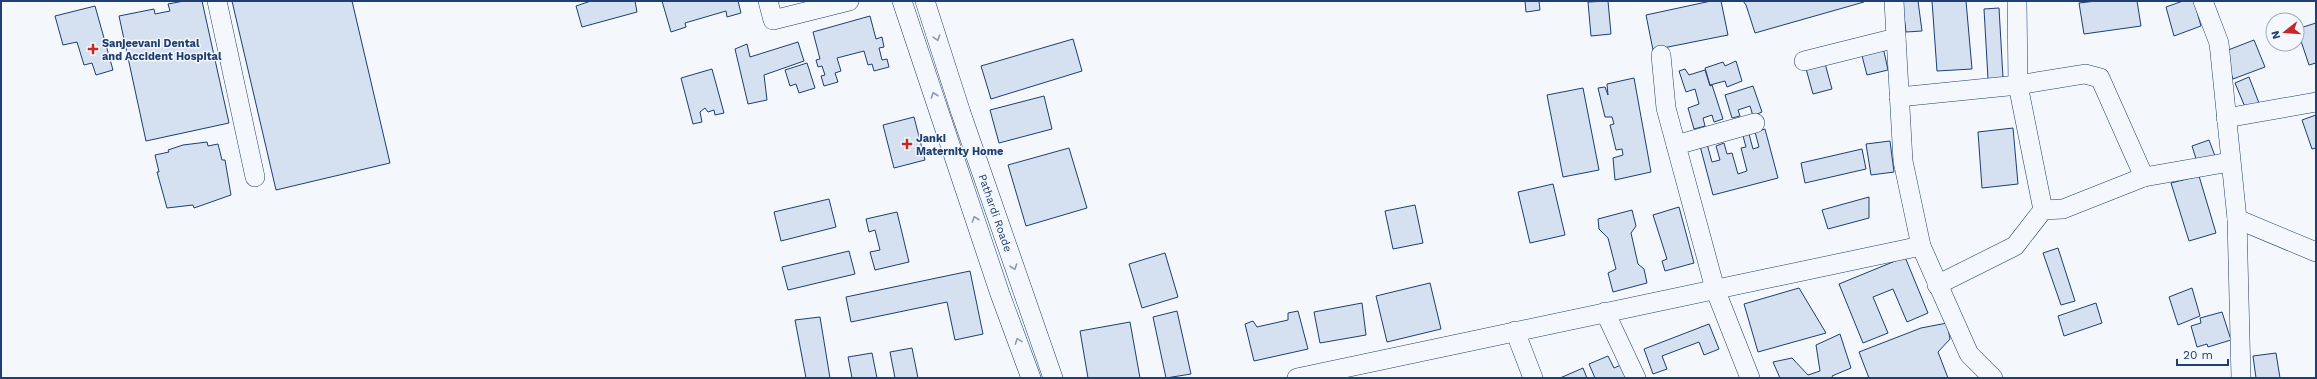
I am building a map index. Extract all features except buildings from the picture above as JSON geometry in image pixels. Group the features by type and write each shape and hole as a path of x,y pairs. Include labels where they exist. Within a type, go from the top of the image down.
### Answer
{"street":[{"path":"217,1 255,177"},
{"path":"768,1 773,20 850,1"},
{"path":"902,1 998,286 1031,378"},
{"name":"Pathardi Roade","path":"925,1 961,113 1053,378"},
{"path":"1894,1 1903,161 1921,246 1937,285 1969,354 1978,378"},
{"path":"2016,1 2018,85 2043,210"},
{"path":"2203,1 2219,43 2237,219 2241,378"},
{"path":"1804,62 1896,38"},
{"path":"1661,55 1666,108 1715,289 1750,378"},
{"path":"1900,97 2018,85 2085,74 2100,78 2144,177"},
{"path":"2226,118 2316,102"},
{"path":"1676,145 1755,122"},
{"path":"1937,285 2015,246 2043,210 2063,208 2144,177 2230,162"},
{"path":"2237,219 2316,252"},
{"path":"1297,378 1367,370 1515,331 1921,246"},
{"path":"1605,312 1636,378"},
{"path":"1515,331 1533,378"},
{"path":"1969,354 1993,378"}],"place":[{"name":"Sanjeevani Dental and Accident Hospital","path":"93,49"},
{"name":"Janki Maternity Home","path":"907,144"}]}
